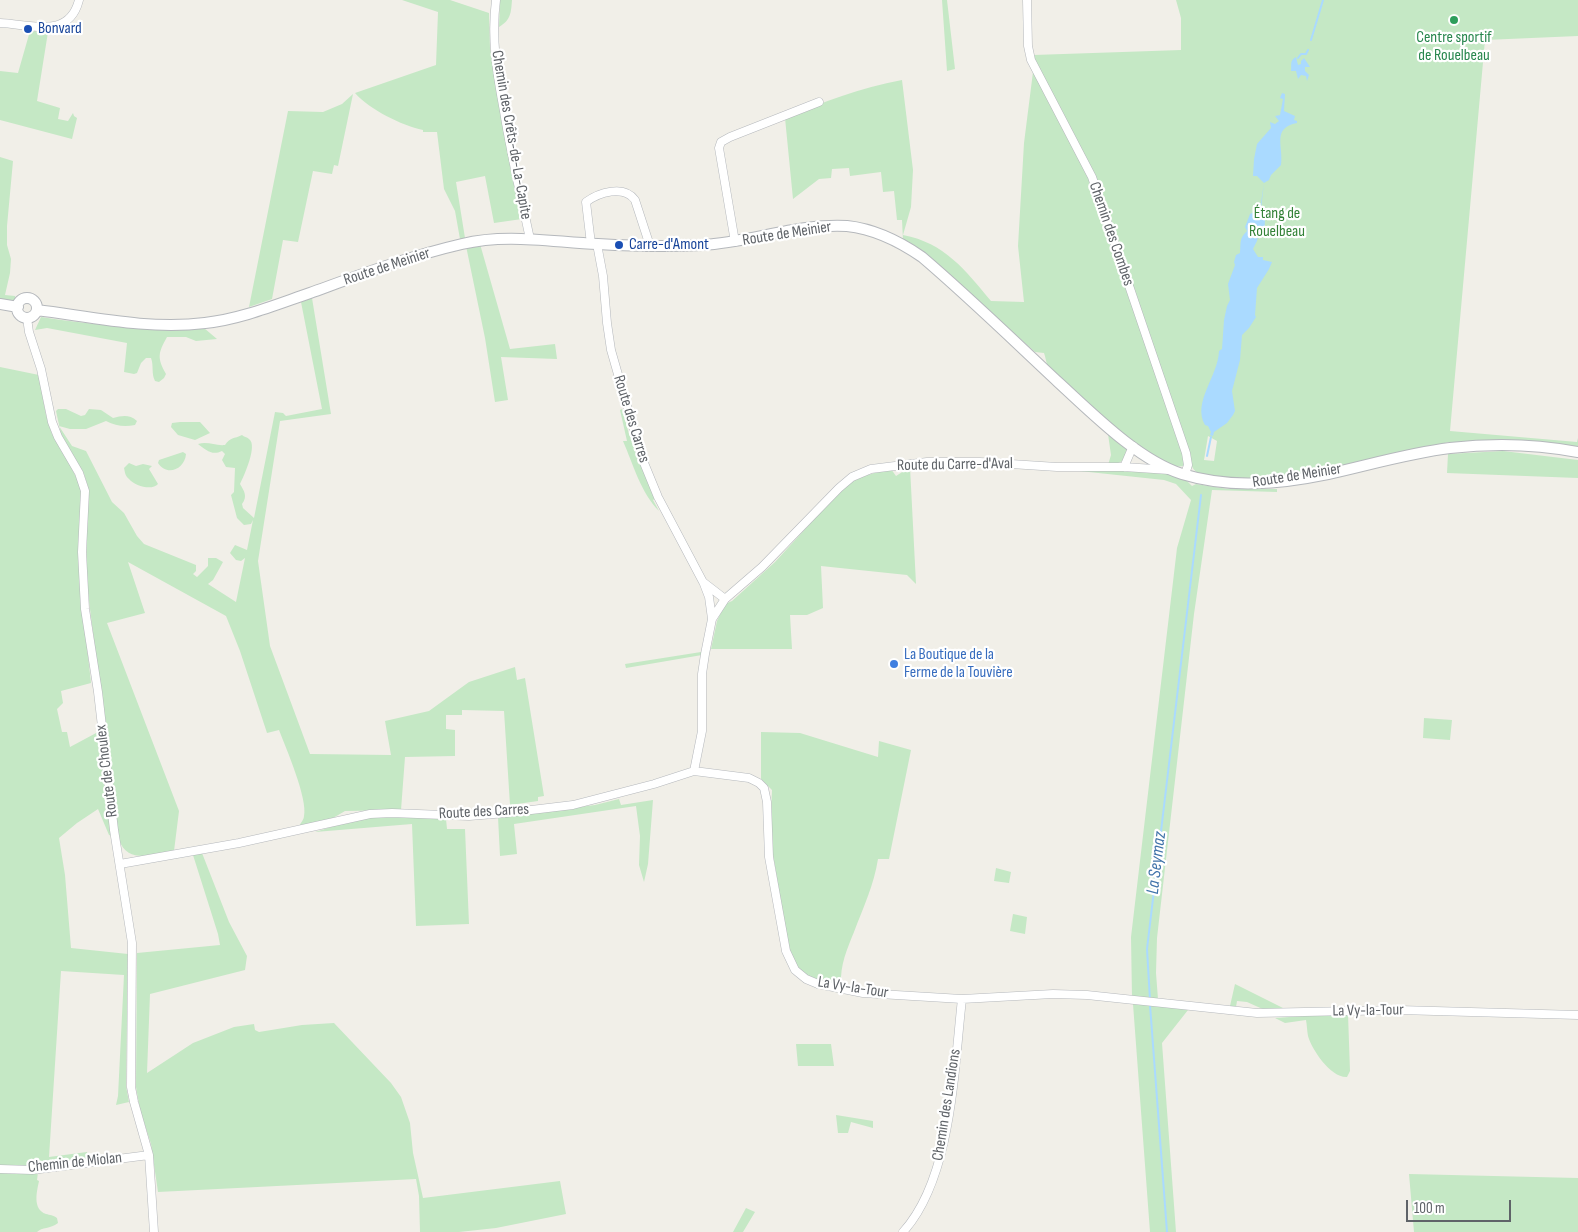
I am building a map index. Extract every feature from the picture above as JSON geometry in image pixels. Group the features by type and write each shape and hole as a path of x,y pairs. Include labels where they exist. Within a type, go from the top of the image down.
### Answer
{"street":[{"path":"0,23 46,28 59,26 73,14 79,0"},
{"name":"Chemin des Crêts-de-La-Capite","path":"496,0 494,18 496,65 507,131 530,239"},
{"name":"Chemin des Combes","path":"1027,0 1028,46 1032,60 1092,177 1186,453 1188,465 1186,474"},
{"path":"735,242 719,148 720,142 730,136 819,102"},
{"name":"Route des Carres","path":"120,864 239,843 370,814 470,816 506,814 573,805 654,784 694,771 702,731 702,674 712,619 709,598 704,582 658,497 642,458 611,350 603,276 594,244 586,202 606,193 630,194 635,200 650,246"},
{"name":"Route de Meinier","path":"37,310 162,325 216,321 254,312 442,249 473,242 494,239 530,239 650,246 706,245 735,242 814,227 858,227 900,243 935,268 1095,416 1133,446 1175,471 1218,482 1263,484 1313,476 1400,456 1449,448 1508,445 1578,452"},
{"path":"27,298 36,303 37,310 34,316 27,318 21,316 18,306 21,300 27,298"},
{"path":"0,304 18,306"},
{"name":"Route de Choulex","path":"27,318 29,332 41,369 54,430 79,474 85,491 82,552 84,602 98,692 113,821 132,943 131,1087 149,1155 154,1232"},
{"path":"1124,467 1133,446"},
{"name":"Route du Carre-d'Aval","path":"725,599 762,567 839,488 852,477 865,471 898,465 954,462 1057,467 1124,467 1175,471"},
{"name":"Route des Carres","path":"704,582 725,599 712,619"},
{"name":"La Vy-la-Tour","path":"694,771 749,778 764,788 767,802 769,857 784,943 790,964 798,973 812,982 851,991 962,999 1070,994 1266,1014 1399,1010 1578,1015"},
{"name":"Chemin des Landions","path":"903,1232 923,1203 940,1157 950,1104 962,999"},
{"name":"Chemin de Miolan","path":"0,1169 32,1170 149,1155"}],"green space":[{"path":"402,0 450,0 489,13 490,48 522,219 494,223 485,176 456,182 465,238 460,239 455,211 444,189 437,132 423,132 423,130 396,121 377,111 355,93 436,65 438,12"},
{"path":"500,0 512,0 510,16 499,27"},
{"path":"942,0 947,0 955,69 947,71"},
{"name":"Étang de Rouelbeau","path":"1176,0 1578,0 1578,36 1485,40 1450,431 1577,442 1578,438 1578,448 1449,442 1297,476 1253,481 1202,475 1194,470 1093,174 1036,64 1034,55 1181,50 1181,18","holes":["1208,436 1217,441 1214,461 1204,460"]},
{"path":"30,31 48,32 37,101 60,108 58,119 68,121 73,113 77,118 72,139 0,120 0,71 18,73"},
{"path":"1033,72 1089,176 1183,451 1185,462 1183,466 1173,465 1159,459 1126,436 1054,374 1048,366 1044,353 1035,352 988,310 903,240 902,220 897,220 894,191 883,192 881,172 850,176 849,168 832,169 831,178 819,179 793,199 785,118 842,96 902,80 913,170 911,207 903,235 931,244 953,259 991,301 1024,302 1018,246 1024,143"},
{"path":"353,94 338,166 334,165 332,174 313,171 298,242 283,240 272,299 249,307 288,111 323,112 342,104"},
{"path":"0,157 13,161 7,226 7,245 11,259 5,295 15,296 15,301 0,300"},
{"path":"480,244 510,349 555,344 557,359 501,357 508,400 495,402 485,338 466,246"},
{"path":"312,298 331,414 280,421 258,561 270,646 310,754 391,755 385,721 429,711 469,682 515,667 517,680 525,678 544,796 538,797 538,801 510,805 504,711 462,710 462,715 446,715 446,729 455,730 455,756 405,757 401,810 345,811 333,818 299,826 304,818 304,808 296,773 279,730 267,733 240,651 226,616 128,562 145,613 107,623 179,811 174,851 143,856 129,853 123,848 119,840 86,577 88,487 84,474 61,434 59,427 72,446 86,451 112,502 124,513 137,536 144,544 196,565 196,571 193,574 197,577 208,566 208,558 216,558 223,562 213,580 208,584 236,602 245,558 241,561 236,560 230,553 235,545 247,550 253,520 251,524 244,525 237,518 231,495 234,492 235,468 226,467 222,460 225,454 222,451 209,452 198,444 225,445 230,439 242,435 249,439 252,447 251,454 240,484 245,496 242,504 243,508 254,518 275,412 283,413 286,416 322,409 301,302"},
{"path":"41,317 122,326 204,328 217,339 196,341 186,337 167,337 160,356 161,364 166,374 159,382 155,381 154,378 151,358 146,358 141,363 137,373 124,372 127,343 47,328 35,330"},
{"path":"0,367 39,375 46,415 52,434 68,460 81,488 79,573 91,683 61,691 63,703 57,709 62,732 67,732 70,747 98,732 112,836 109,835 98,809 59,838 65,875 71,948 128,954 126,1086 129,1102 116,1105 124,975 61,971 49,1157 87,1152 87,1158 34,1166 0,1166"},
{"path":"58,409 66,409 81,416 85,415 89,409 101,410 113,418 128,416 137,421 135,425 124,426 106,421 86,429 70,429 59,426 56,411"},
{"path":"622,409 629,434 656,498 653,500 659,511 642,487 623,441 627,441 620,410"},
{"path":"200,422 210,433 195,440 178,435 171,427 172,423"},
{"path":"1108,434 1127,449 1124,459 1116,464 1108,465 1111,455"},
{"path":"1503,451 1578,460 1578,478 1447,473 1448,454"},
{"path":"183,452 186,454 185,459 175,469 166,470 158,463 159,460"},
{"path":"129,463 136,466 143,464 152,466 149,469 158,484 148,487 139,486 132,482 125,474 124,468"},
{"path":"910,467 916,584 907,575 821,566 823,608 807,615 790,615 792,649 711,649 717,621 725,604 732,601 775,562 841,490 864,476 891,469 896,476"},
{"path":"1070,470 1164,473 1186,480 1192,486 1196,484 1228,489 1277,489 1277,492 1212,490 1194,614 1157,938 1156,973 1158,999 1132,997 1131,937 1177,548 1191,500 1176,484 1164,480"},
{"path":"701,652 702,655 626,668 625,664"},
{"path":"1424,718 1452,720 1450,740 1423,738"},
{"path":"761,732 800,733 878,757 879,741 911,750 889,859 878,859 871,887 844,957 841,984 830,984 810,978 796,968 789,950 770,837 772,790 761,779"},
{"path":"619,799 621,805 653,800 648,864 644,882 639,865 640,836 636,806 514,824 517,854 500,856 498,817 595,805"},
{"path":"386,816 446,819 447,829 465,829 469,924 416,926 412,824 315,832 331,827 331,825 356,819"},
{"path":"202,853 229,922 247,956 245,970 150,994 147,1073 193,1043 234,1027 254,1024 255,1030 259,1032 302,1025 334,1023 391,1083 401,1097 410,1123 413,1153 423,1198 560,1181 566,1214 496,1228 459,1232 420,1232 419,1196 416,1179 158,1192 151,1144 140,1110 136,1087 137,953 220,945 193,855"},
{"path":"996,868 1011,872 1009,883 994,881"},
{"path":"1013,914 1027,917 1025,934 1010,931"},
{"path":"1235,984 1287,1010 1267,1011 1247,1002 1237,1001 1236,1007 1230,1006"},
{"path":"1133,1004 1184,1008 1188,1010 1162,1043 1176,1232 1150,1232"},
{"path":"1348,1014 1350,1071 1347,1077 1335,1073 1323,1062 1310,1042 1306,1020 1285,1023 1275,1018"},
{"path":"796,1044 831,1044 834,1066 798,1066"},
{"path":"836,1115 873,1121 873,1128 851,1122 848,1133 838,1133"},
{"path":"38,1172 37,1204 42,1212 57,1218 58,1223 37,1232 0,1232 0,1173 35,1174"},
{"path":"1409,1174 1578,1178 1578,1232 1414,1232"},
{"path":"746,1208 755,1212 743,1232 733,1232"}],"water":[{"path":"1296,57 1298,65 1301,64 1304,58 1310,67 1305,67 1305,71 1309,75 1307,81 1306,76 1301,75 1298,79 1296,71 1291,71 1292,62"},
{"path":"1282,93 1285,94 1284,111 1295,116 1294,120 1297,123 1284,129 1281,134 1281,165 1271,175 1269,180 1264,183 1257,176 1253,176 1257,144 1271,128 1270,122 1275,124 1279,121 1275,116 1280,115 1283,99 1280,98"},
{"path":"1264,183 1261,209 1265,215 1265,227 1260,228 1253,249 1258,257 1263,257 1263,260 1272,262 1257,288 1256,317 1242,335 1240,360 1232,391 1235,411 1227,423 1214,432 1213,436 1210,435 1211,432 1208,426 1205,425 1202,416 1203,398 1215,370 1219,351 1222,349 1224,320 1230,300 1228,284 1235,265 1234,262 1236,255 1240,253 1241,241 1247,231 1245,227 1250,214 1260,209"}],"waterway":[{"path":"1311,40 1323,0"},
{"path":"1298,58 1301,54 1306,54 1308,50"},
{"name":"La Seymaz","path":"1207,456 1211,437"},
{"name":"La Seymaz","path":"1150,1000 1147,949 1201,495"},
{"name":"La Seymaz","path":"1150,1005 1167,1232"}],"place":[{"name":"Centre sportif de Rouelbeau","path":"1454,20"},
{"name":"Bonvard","path":"28,29"},
{"name":"Carre-d'Amont","path":"619,245"},
{"name":"La Boutique de la Ferme de la Touvière","path":"894,664"}]}
